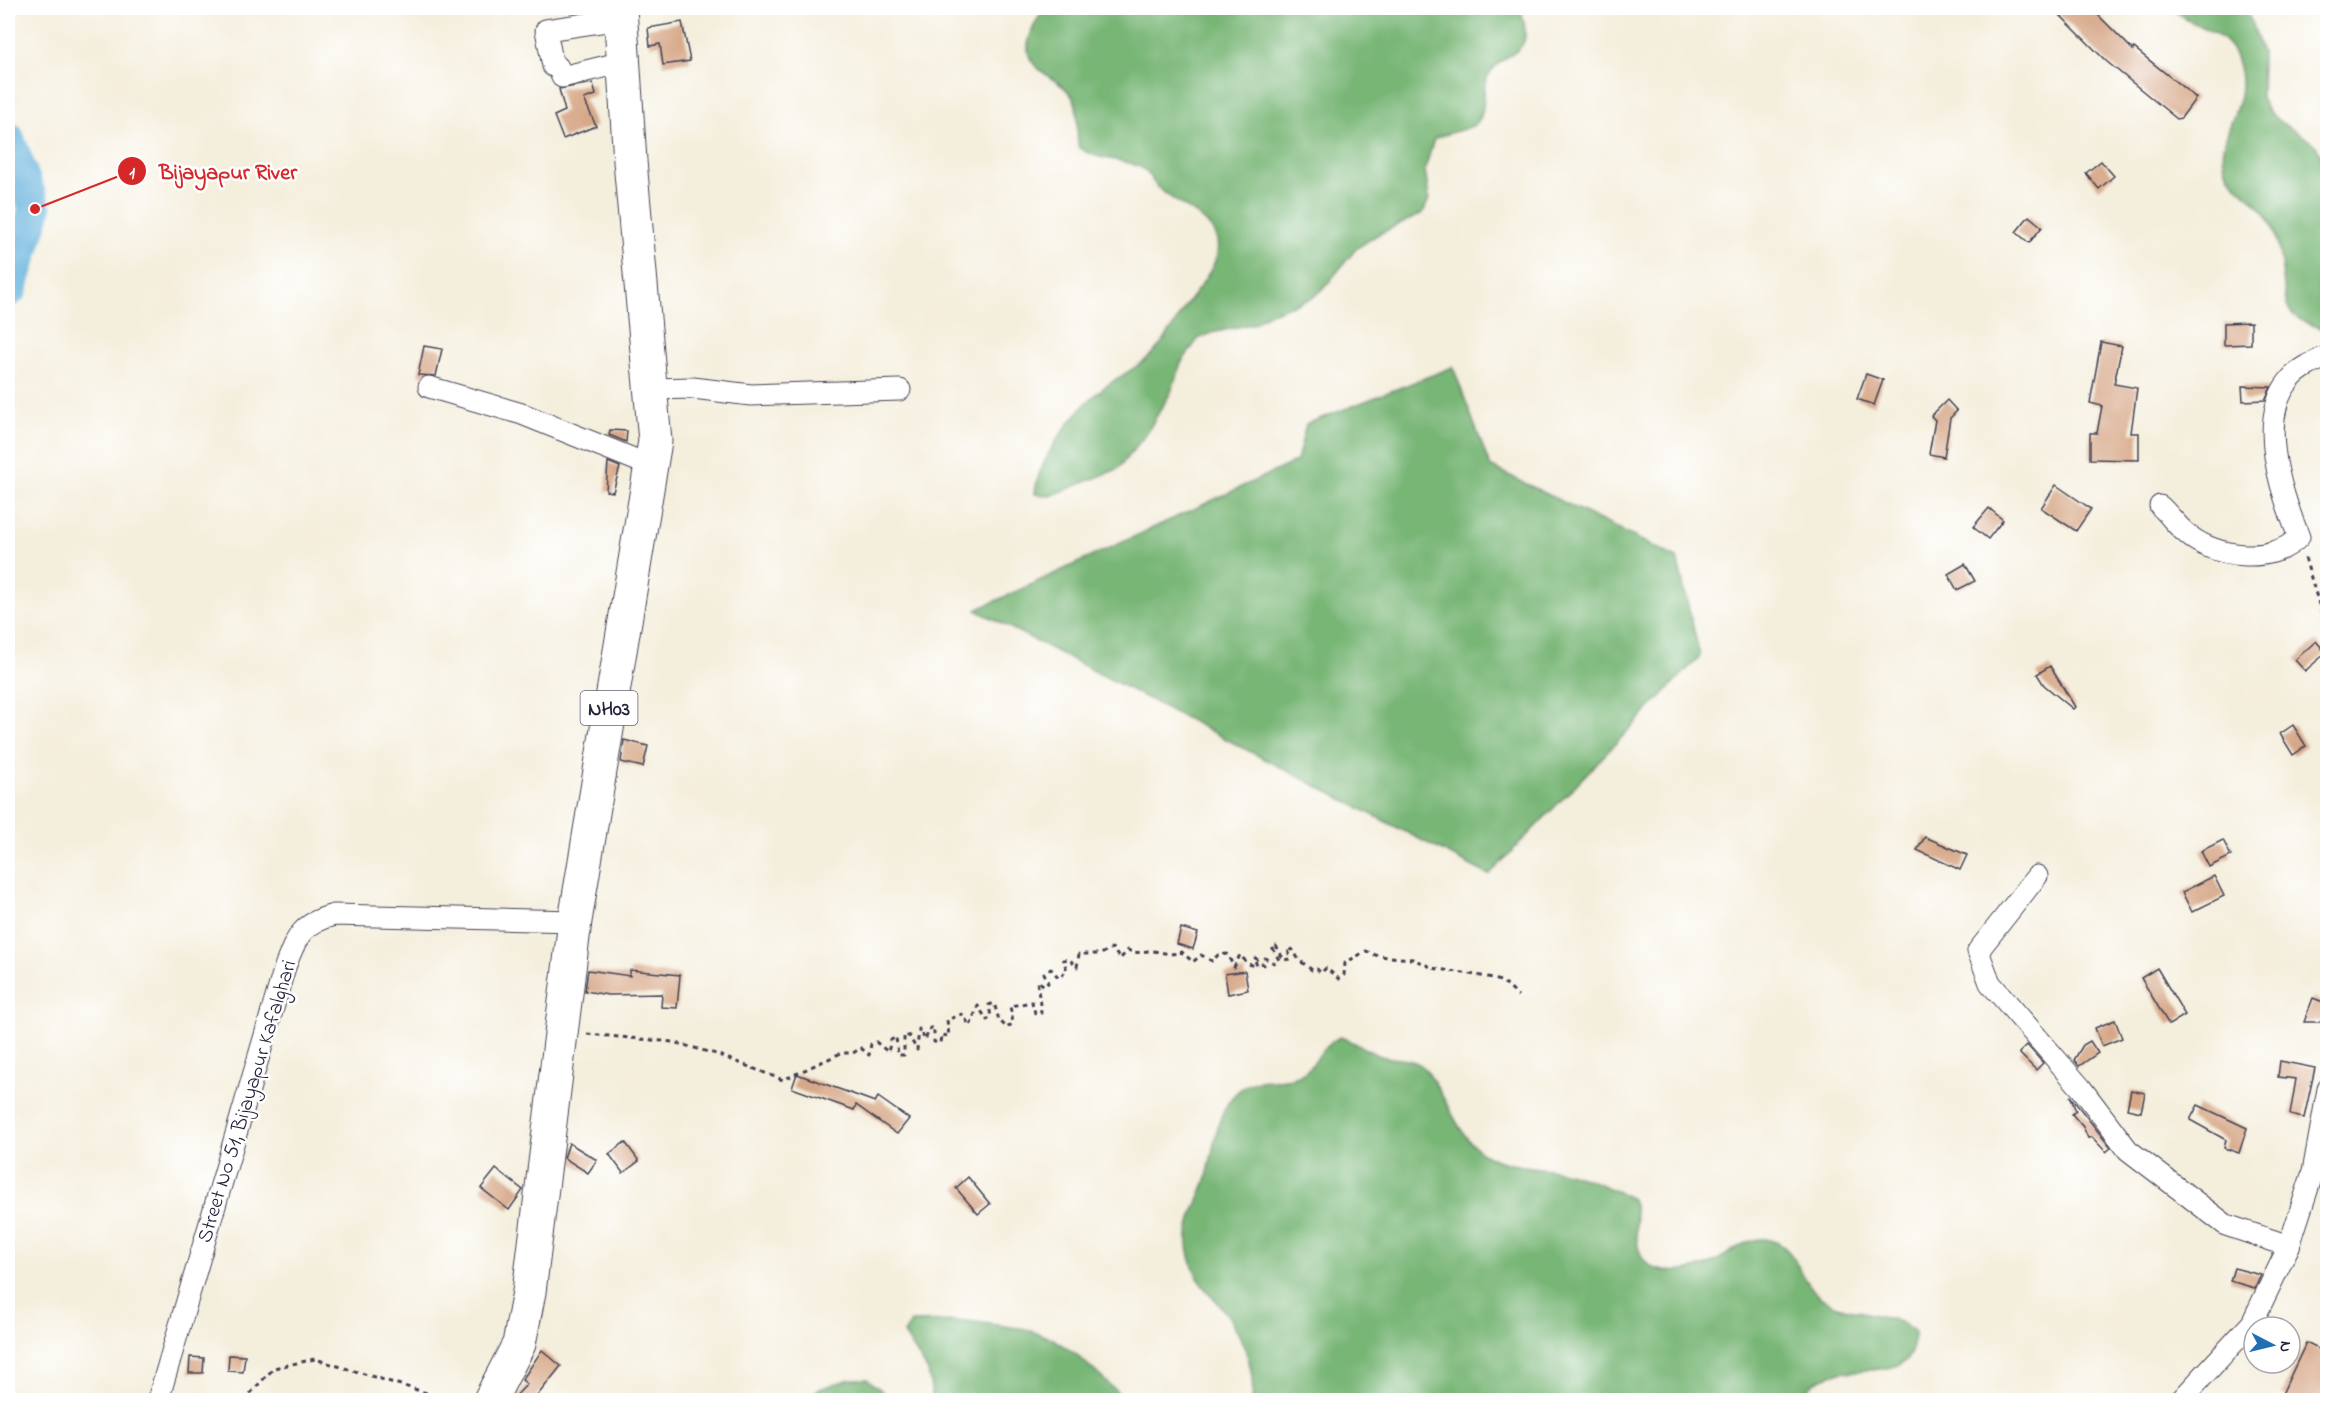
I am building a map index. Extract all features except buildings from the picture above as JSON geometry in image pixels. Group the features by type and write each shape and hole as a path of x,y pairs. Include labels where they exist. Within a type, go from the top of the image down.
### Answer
{"main road":[{"name":"NH03","path":"490,1401 519,1344 529,1293 575,921 655,441 620,13"}],"street":[{"path":"620,13 546,30 553,66 558,67 562,77 623,62"},
{"path":"2160,506 2186,534 2218,551 2255,554 2277,551 2293,543 2299,537 2276,465 2273,434 2276,407 2290,379 2309,365 2328,356"},
{"path":"429,387 522,414 651,466"},
{"path":"652,389 693,388 750,394 900,390"},
{"path":"2037,876 1978,951 1990,983 2081,1088 2128,1149 2226,1225 2289,1246"},
{"name":"Street No 51, Bijayapur Kafalghari","path":"158,1401 285,968 303,928 318,919 334,915 575,921"},
{"path":"2190,1398 2252,1323 2289,1246 2313,1172 2328,1089"}],"path":[{"path":"2299,537 2328,634"},
{"path":"561,1031 673,1042 716,1054 783,1080 841,1053 853,1053 861,1048 869,1055 871,1044 876,1042 888,1052 891,1040 896,1037 898,1055 904,1055 904,1035 909,1036 917,1050 919,1029 926,1040 930,1028 934,1028 934,1042 940,1043 941,1035 949,1036 947,1020 962,1014 970,1026 978,1006 987,1020 991,1017 989,1005 994,1004 999,1020 1007,1028 1012,1023 1010,1006 1032,1002 1035,1012 1041,1013 1037,981 1044,986 1048,983 1044,973 1051,969 1059,978 1067,970 1063,960 1069,959 1077,967 1079,954 1101,954 1112,948 1120,959 1128,950 1138,954 1149,951 1160,955 1182,952 1193,962 1202,955 1212,961 1218,955 1227,954 1234,967 1240,955 1248,964 1257,966 1254,957 1264,965 1265,958 1274,963 1279,960 1272,947 1276,946 1284,960 1290,959 1288,948 1293,950 1299,960 1312,970 1317,969 1321,973 1326,968 1339,980 1344,975 1345,963 1366,951 1378,956 1413,959 1434,968 1492,978 1504,983 1518,996"},
{"path":"244,1401 274,1368 315,1359 450,1401"}],"green space":[{"path":"1044,8 1520,8 1525,37 1517,51 1494,68 1487,78 1482,113 1477,123 1434,139 1425,169 1429,199 1423,213 1377,235 1356,249 1324,288 1312,298 1268,314 1255,323 1212,333 1198,339 1181,363 1171,392 1146,434 1118,469 1050,496 1035,494 1037,481 1050,451 1069,422 1091,398 1159,347 1211,270 1218,250 1213,231 1207,224 1194,212 1163,192 1143,169 1093,155 1079,148 1075,102 1061,85 1035,65 1030,57 1028,47 1031,33"},
{"path":"2174,8 2244,8 2253,24 2262,53 2261,98 2268,111 2279,121 2314,143 2327,163 2327,330 2300,320 2291,313 2286,301 2279,250 2271,224 2262,209 2236,185 2224,163 2226,138 2239,102 2241,88 2236,57 2223,39 2186,19"},
{"path":"1453,367 1490,466 1677,558 1700,656 1489,875 976,610 1297,461 1306,424"},
{"path":"1340,1037 1381,1056 1420,1064 1432,1078 1466,1136 1484,1154 1510,1164 1575,1175 1632,1199 1636,1213 1638,1248 1647,1263 1655,1268 1676,1272 1698,1268 1716,1261 1751,1241 1764,1239 1775,1242 1790,1254 1819,1296 1842,1308 1893,1319 1915,1332 1909,1356 1897,1365 1837,1373 1822,1378 1810,1387 1802,1400 1252,1400 1252,1375 1240,1337 1227,1314 1201,1283 1192,1264 1188,1242 1190,1221 1206,1180 1216,1132 1230,1100 1238,1091 1254,1082 1283,1080 1305,1072 1326,1046"},
{"path":"968,1321 1026,1329 1053,1339 1077,1355 1126,1400 933,1400 928,1371 904,1334 911,1322"},
{"path":"850,1379 867,1379 881,1390 886,1400 780,1400 808,1396 822,1388"}],"waterway":[{"path":"8,138 35,209 11,289 8,291"}],"place":[{"name":"Bijayapur River","path":"35,209"}]}
